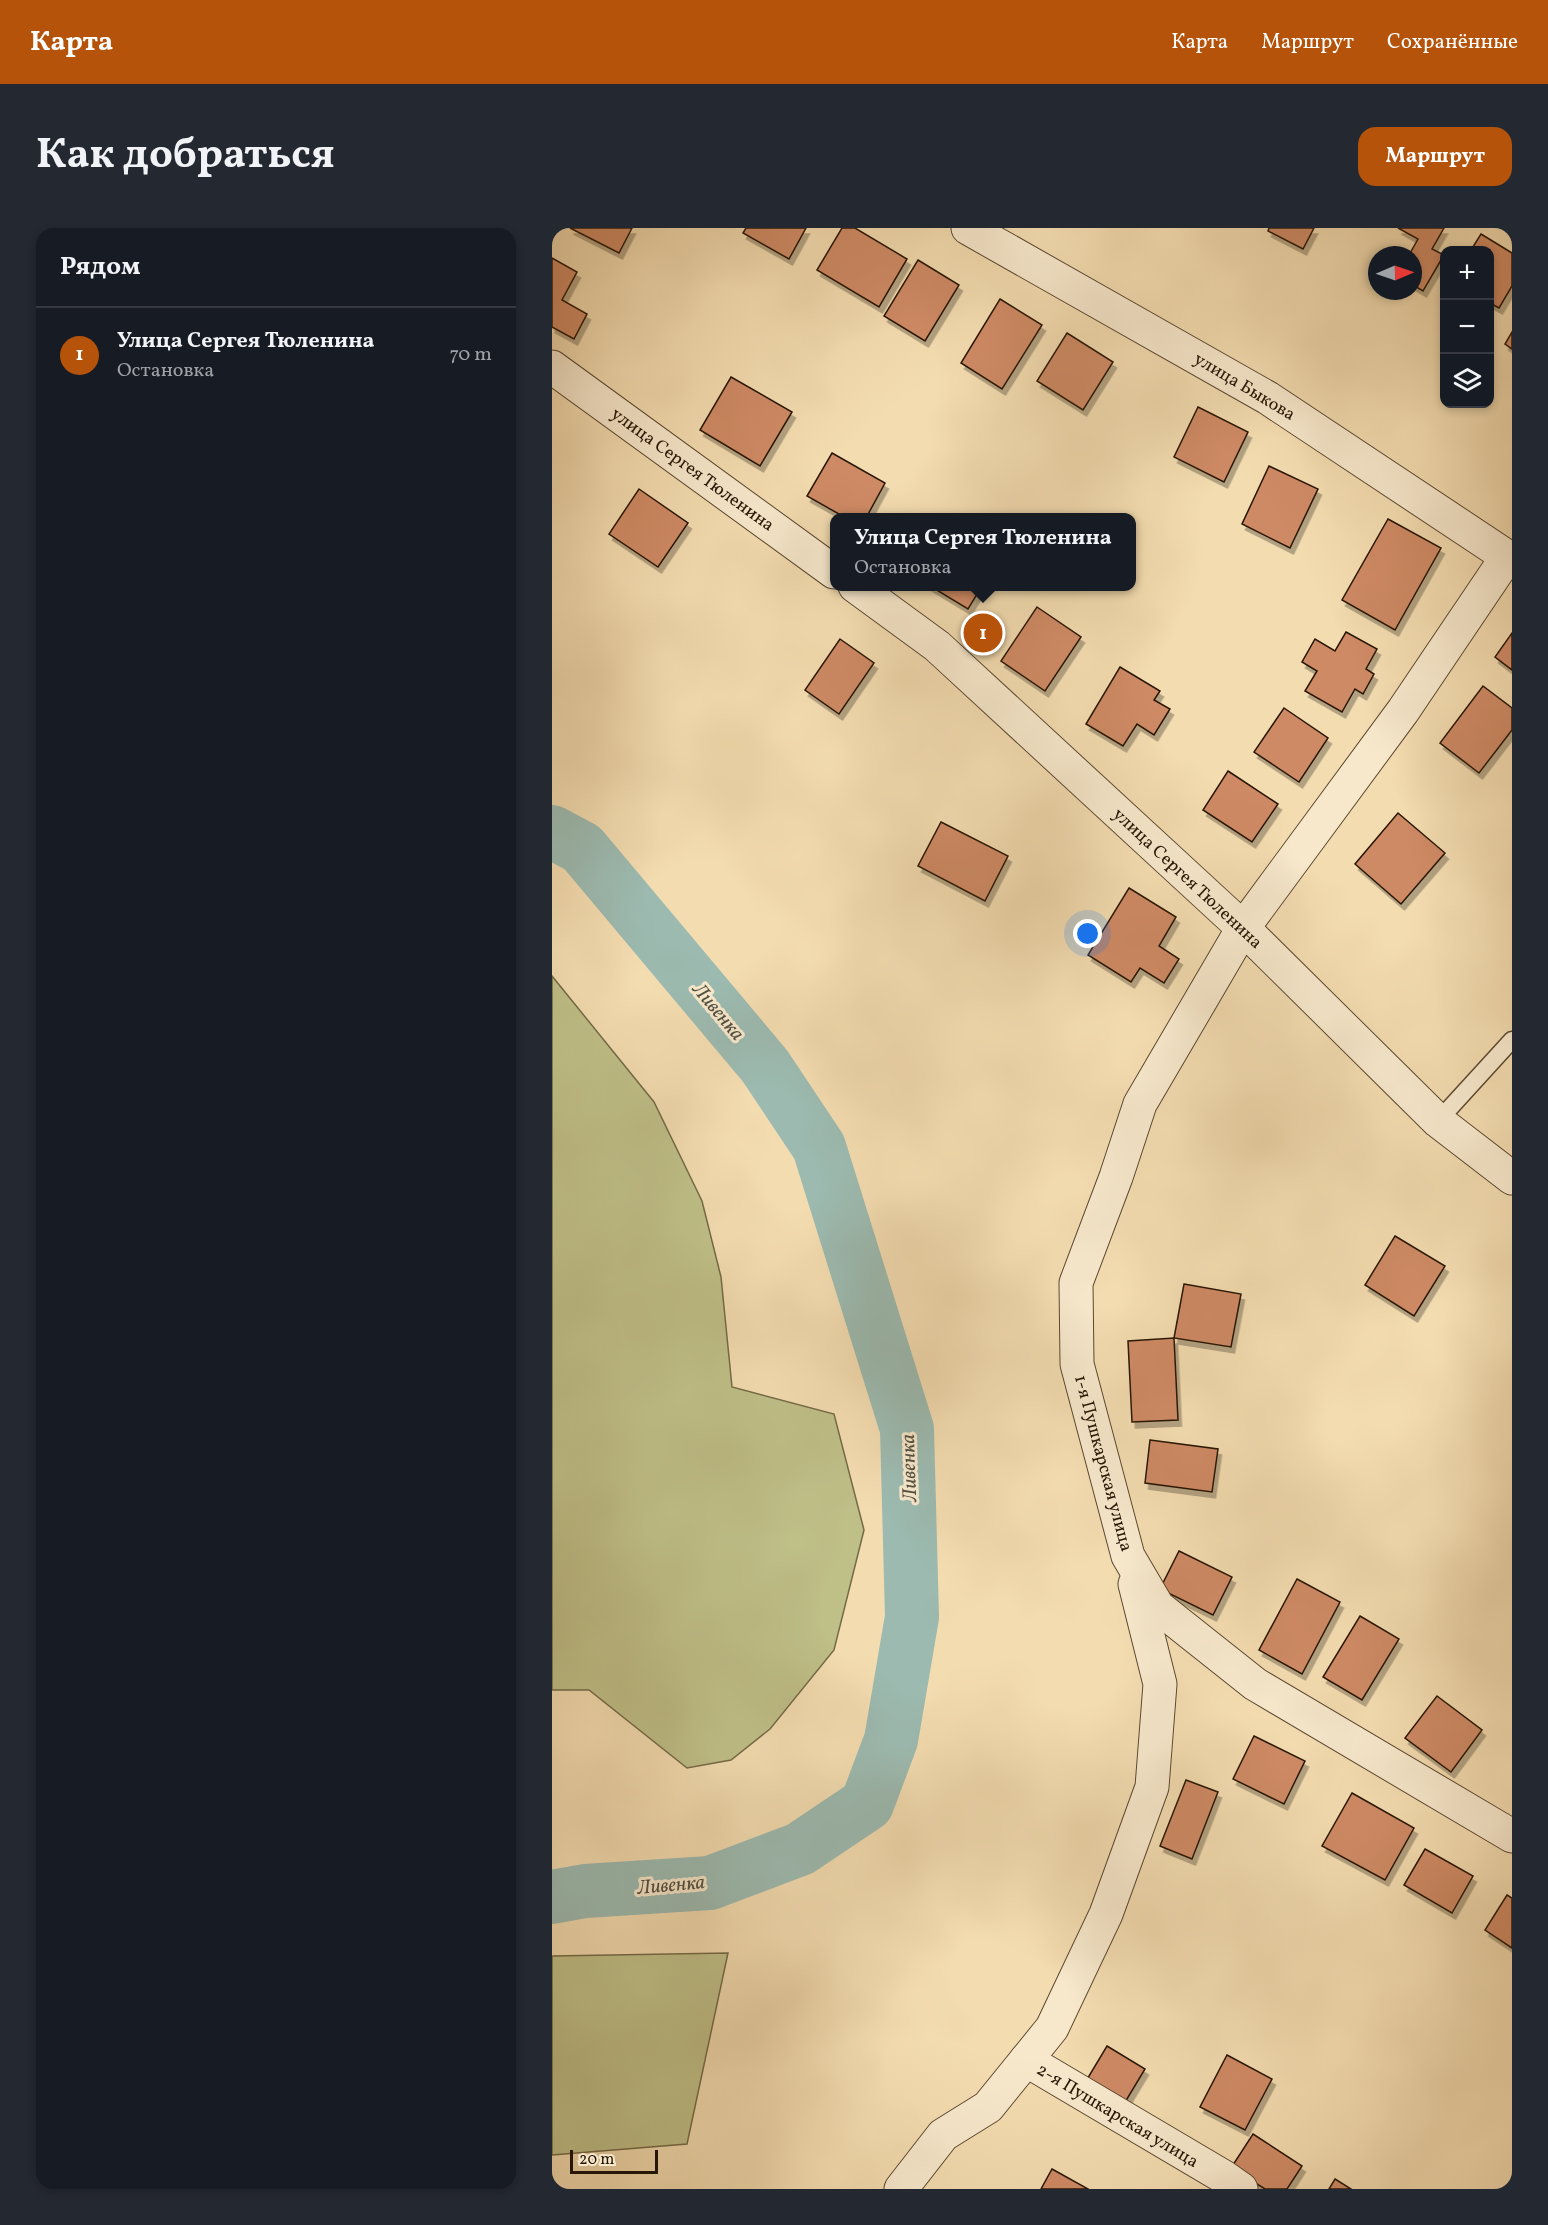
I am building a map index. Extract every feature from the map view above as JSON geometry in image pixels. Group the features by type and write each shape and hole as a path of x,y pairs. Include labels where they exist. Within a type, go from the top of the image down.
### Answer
{"street":[{"name":"улица Быкова","path":"968,228 1268,398 1509,559"},
{"name":"улица Сергея Тюленина","path":"552,367 830,569"},
{"name":"1-я Пушкарская улица","path":"1509,559 1403,711 1243,928 1140,1104 1116,1177 1076,1282 1077,1364 1128,1556 1158,1606 1255,1684 1512,1836"},
{"name":"улица Сергея Тюленина","path":"862,591 937,646 1243,928 1438,1121 1512,1178"},
{"path":"901,2189 943,2135 988,2107 1052,2028 1101,1924 1152,1787 1160,1684 1128,1556"},
{"name":"2-я Пушкарская улица","path":"1026,2060 1224,2177 1240,2189"}],"lane":[{"path":"1438,1121 1512,1040"}],"green space":[{"path":"552,976 654,1102 702,1201 721,1277 732,1387 834,1414 864,1530 834,1650 770,1729 731,1760 687,1768 589,1690 552,1690"},
{"path":"728,1953 687,2144 552,2155 552,1956"}],"building":[{"path":"570,228 632,228 619,253"},
{"path":"746,228 806,228 789,259 743,233"},
{"path":"842,228 855,228 907,259 879,307 817,270"},
{"path":"1269,228 1314,228 1303,249 1268,231"},
{"path":"1398,228 1444,228 1432,249 1440,253 1440,262 1423,291 1422,246 1414,246 1418,239"},
{"path":"1481,234 1512,253 1512,286 1499,308 1494,305 1494,246 1474,246"},
{"path":"552,258 577,272 562,300 587,314 574,339 552,327"},
{"path":"918,260 959,285 925,341 884,316"},
{"path":"1000,299 1042,325 1002,389 961,363"},
{"path":"1512,332 1512,349 1505,344"},
{"path":"1067,333 1113,362 1083,410 1037,381"},
{"path":"731,377 792,412 760,466 700,430"},
{"path":"1198,407 1248,432 1224,482 1174,457"},
{"path":"832,453 885,483 869,513 837,513 807,496"},
{"path":"1269,466 1318,489 1290,548 1242,524"},
{"path":"639,489 688,523 658,567 609,534"},
{"path":"1388,519 1441,548 1395,630 1342,600"},
{"path":"938,591 979,591 968,609"},
{"path":"1037,607 1081,637 1045,691 1001,661"},
{"path":"1346,632 1377,649 1366,669 1374,674 1363,694 1355,689 1342,712 1305,691 1317,671 1302,662 1315,639 1335,651"},
{"path":"1512,633 1512,670 1495,657"},
{"path":"840,639 874,663 839,714 805,690"},
{"path":"1120,667 1160,691 1154,700 1170,709 1154,735 1137,724 1123,746 1086,724"},
{"path":"1483,686 1512,708 1512,730 1479,773 1440,743"},
{"path":"1284,708 1328,738 1299,782 1254,752"},
{"path":"1228,771 1278,804 1252,842 1203,810"},
{"path":"1398,813 1445,853 1401,904 1355,864"},
{"path":"941,822 1008,856 985,901 918,866"},
{"path":"1129,888 1176,917 1159,946 1179,959 1164,983 1140,968 1131,982 1088,955"},
{"path":"1395,1236 1445,1266 1414,1316 1365,1285"},
{"path":"1184,1284 1241,1294 1231,1347 1174,1338"},
{"path":"1174,1338 1178,1420 1132,1422 1128,1341"},
{"path":"1150,1440 1218,1449 1212,1492 1145,1483"},
{"path":"1179,1551 1232,1577 1213,1615 1160,1589"},
{"path":"1297,1579 1340,1602 1302,1674 1259,1650"},
{"path":"1360,1616 1399,1639 1362,1700 1323,1677"},
{"path":"1437,1696 1482,1730 1451,1772 1405,1738"},
{"path":"1254,1736 1305,1761 1284,1804 1233,1779"},
{"path":"1186,1780 1218,1792 1192,1859 1160,1846"},
{"path":"1352,1793 1414,1828 1385,1880 1322,1846"},
{"path":"1425,1849 1473,1876 1452,1913 1404,1885"},
{"path":"1507,1895 1512,1898 1512,1948 1485,1930"},
{"path":"1107,2046 1145,2069 1124,2104 1086,2081"},
{"path":"1227,2055 1272,2079 1245,2130 1200,2107"},
{"path":"1253,2134 1302,2166 1287,2189 1265,2189 1231,2168"},
{"path":"1052,2169 1088,2189 1041,2189"},
{"path":"1335,2179 1351,2189 1329,2189"}],"waterway":[{"name":"Ливенка","path":"552,832 582,848 765,1066 819,1147 907,1429 912,1617 891,1740 867,1804 800,1849 710,1883 585,1891 552,1897"}],"place":[{"name":"Улица Сергея Тюленина","path":"983,633"}]}
